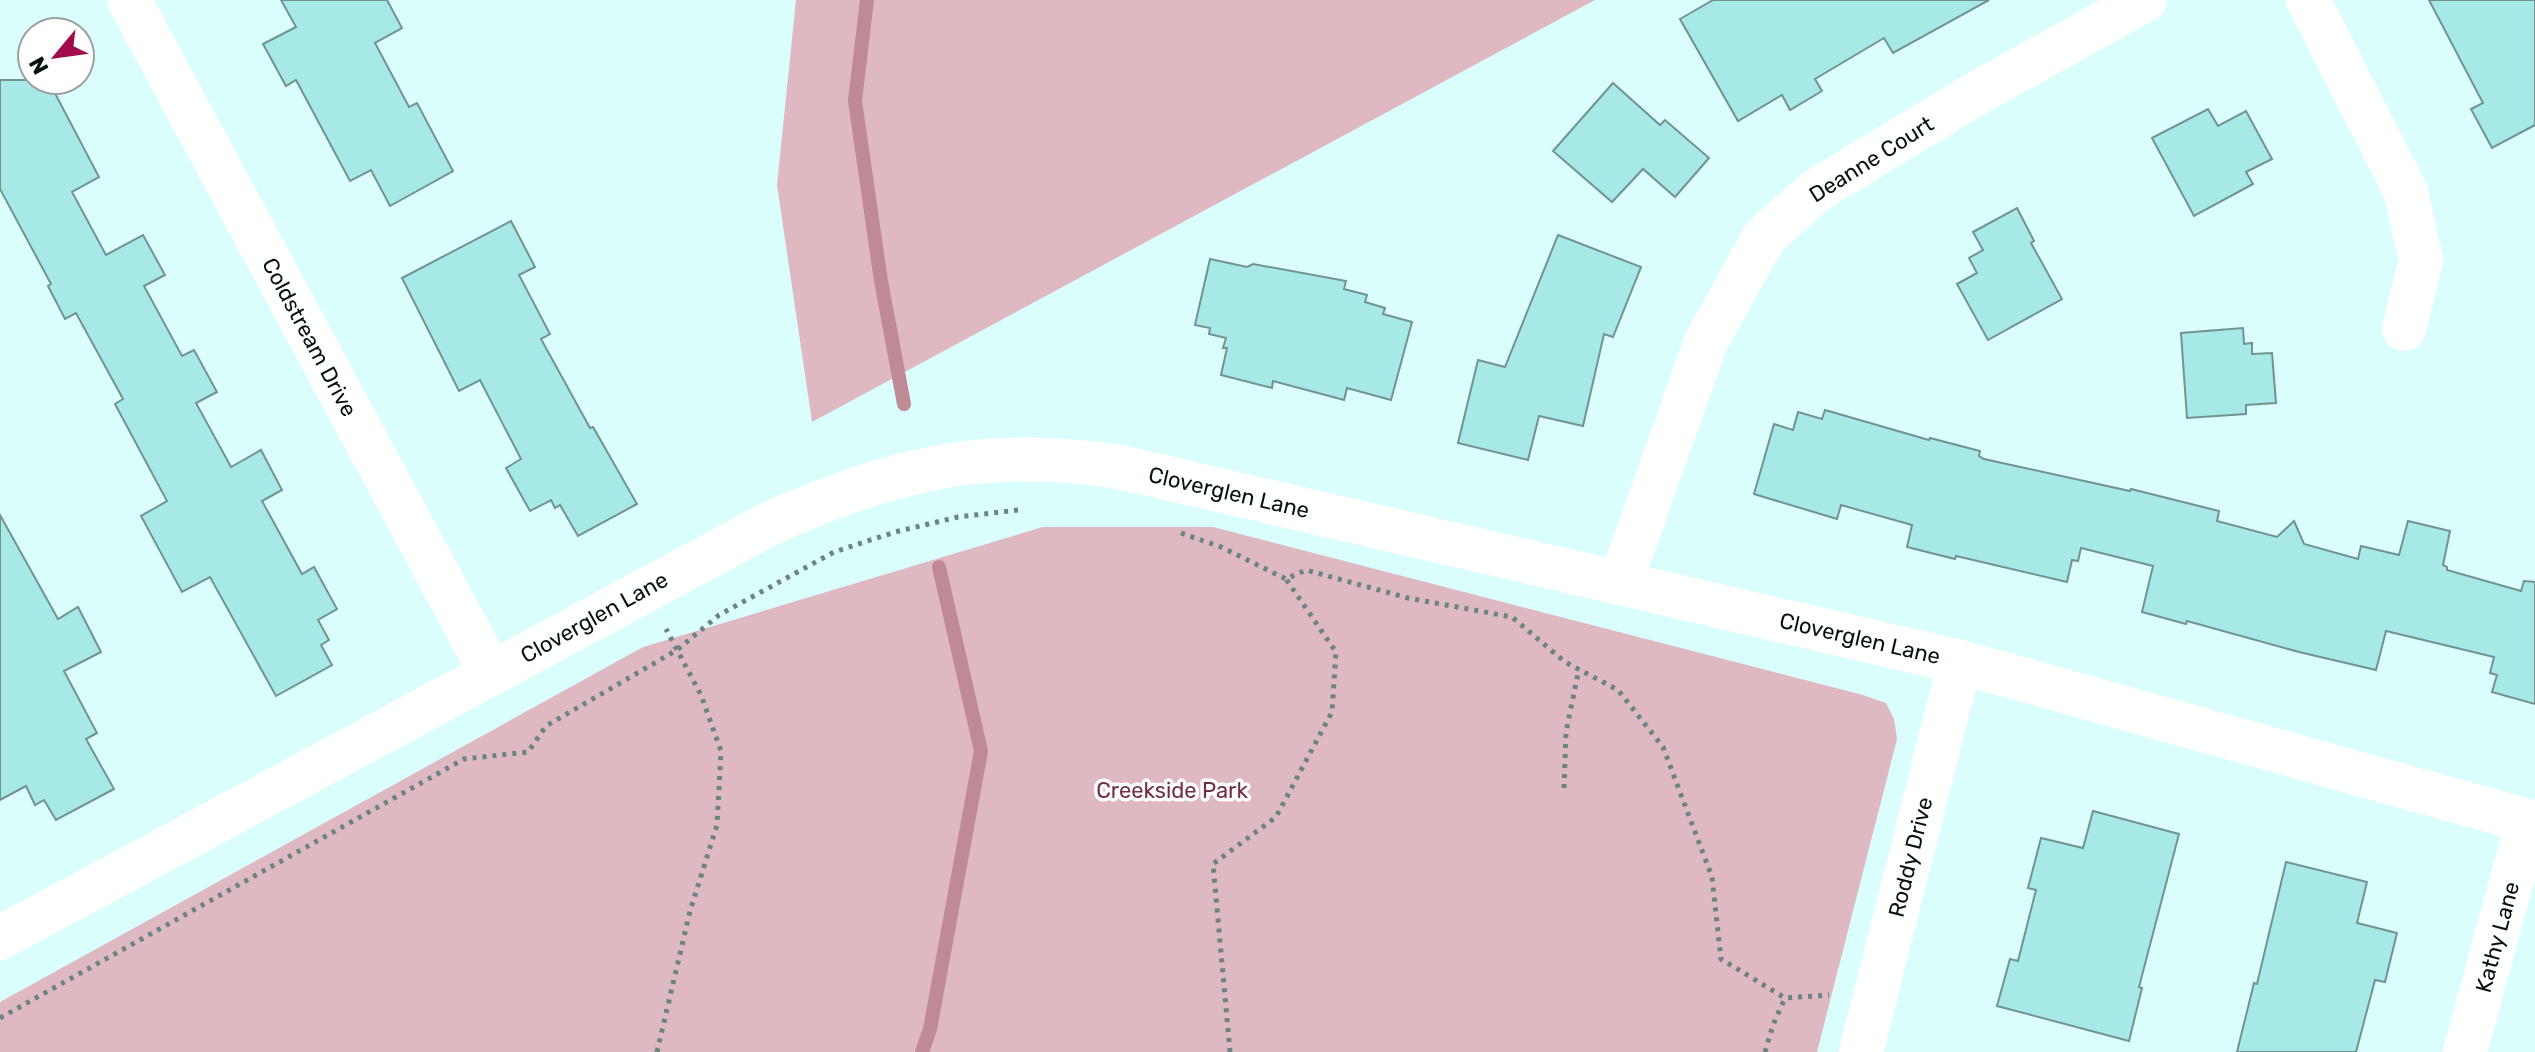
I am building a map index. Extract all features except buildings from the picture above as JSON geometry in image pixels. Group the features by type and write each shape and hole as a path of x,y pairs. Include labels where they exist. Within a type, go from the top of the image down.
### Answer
{"street":[{"name":"Coldstream Drive","path":"129,0 491,673"},
{"name":"Deanne Court","path":"1620,583 1706,342 1764,237 1817,190 1979,92 2145,0"},
{"path":"2308,0 2406,192 2421,260 2404,329"},
{"name":"Cloverglen Lane","path":"0,938 758,529 816,503 896,476 982,459 1074,460 1120,467 1960,662 2532,822"},
{"name":"Roddy Drive","path":"1861,1052 1960,662"},
{"name":"Kathy Lane","path":"2465,1052 2532,822"}],"path":[{"path":"0,1018 464,759 528,752 546,726 677,650 719,615 834,552 895,532 958,517 1023,509"},
{"path":"1180,532 1221,547 1286,579 1336,652 1332,712 1276,817 1213,864 1230,1052"},
{"path":"1286,579 1306,570 1408,598 1512,617 1565,662 1618,690 1663,747 1712,877 1721,959 1785,998 1838,995 1873,1004"},
{"path":"646,589 701,695 721,751 717,825 690,911 657,1052"},
{"path":"1564,788 1566,732 1579,669"},
{"path":"1765,1052 1785,998"}],"green space":[{"path":"796,0 1595,0 812,422 777,185"},
{"name":"Creekside Park","path":"1043,527 1213,527 1886,703 1894,719 1897,739 1817,1052 0,1052 0,1002 643,647"}],"waterway":[{"path":"867,0 855,101 881,281 904,404"},
{"path":"922,1052 930,1029 981,751 939,567"}]}
